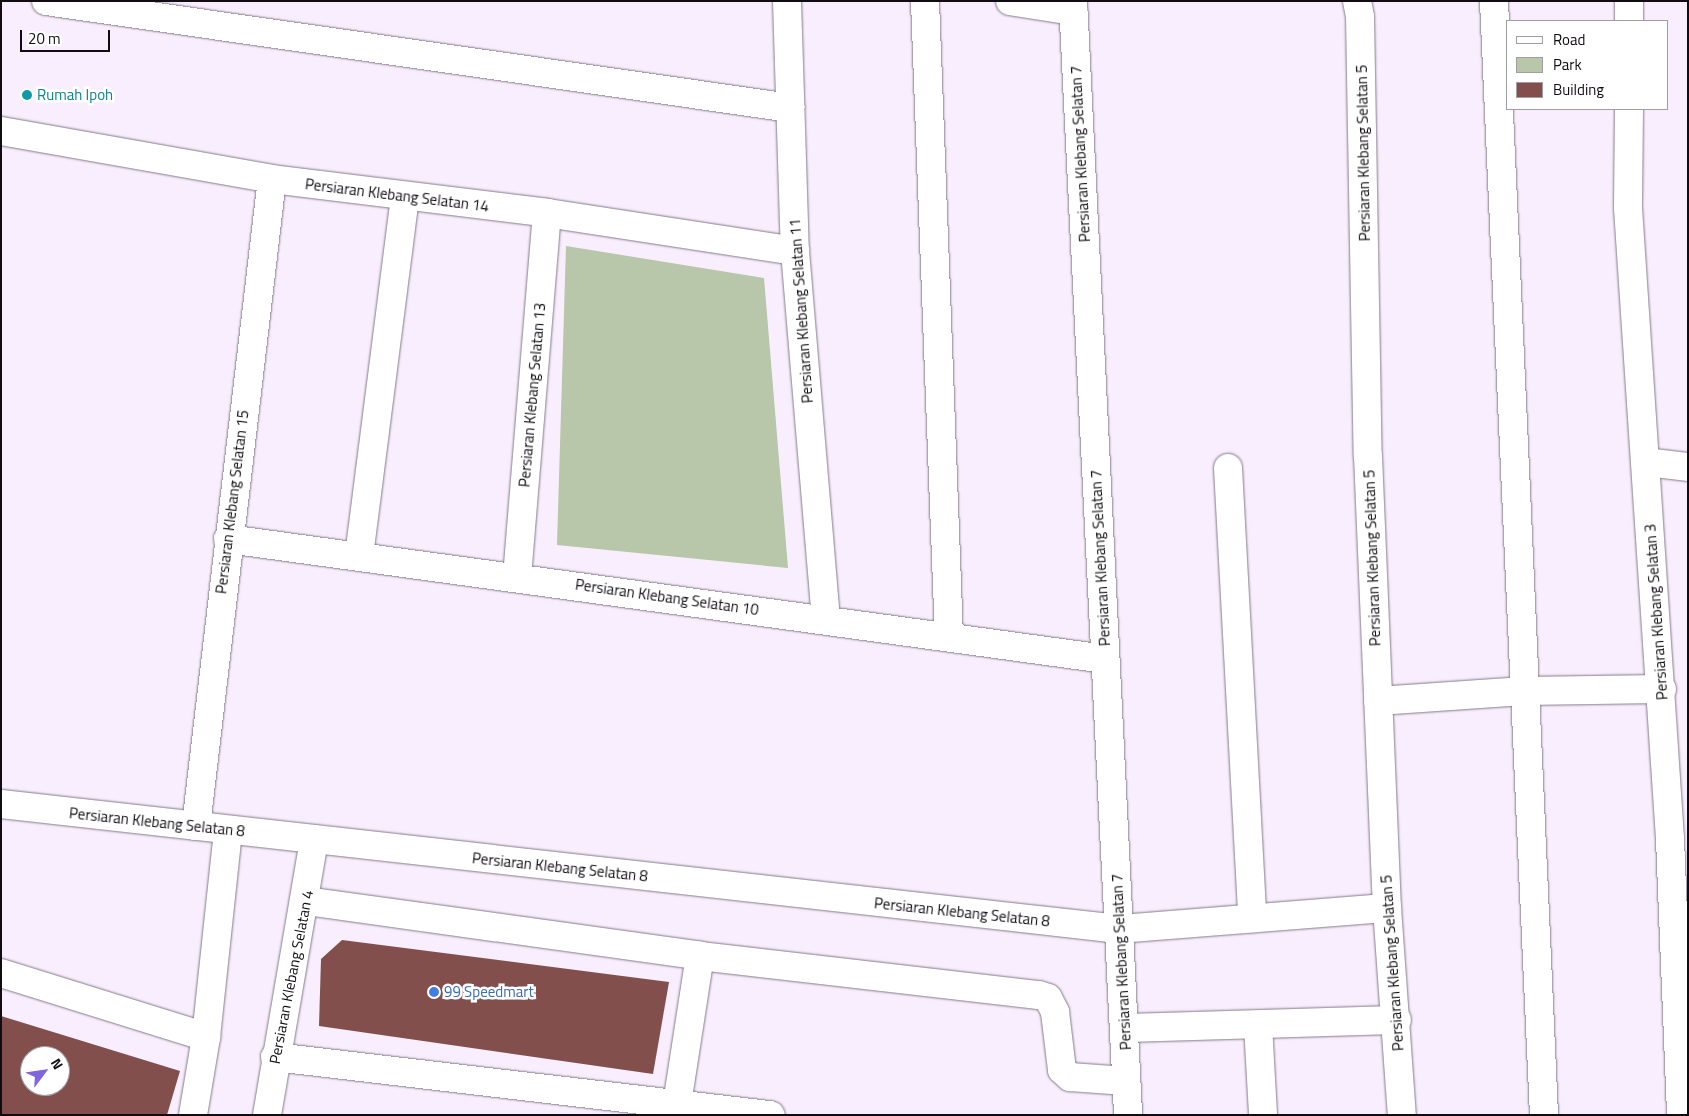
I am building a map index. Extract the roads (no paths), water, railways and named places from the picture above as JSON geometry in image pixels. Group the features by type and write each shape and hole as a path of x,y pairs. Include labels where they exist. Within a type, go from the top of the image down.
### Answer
{"street":[{"path":"46,1 790,108"},
{"name":"Persiaran Klebang Selatan 11","path":"786,1 795,251 826,620"},
{"path":"925,1 949,637"},
{"path":"1010,1 1073,6"},
{"name":"Persiaran Klebang Selatan 5","path":"1357,1 1360,17 1368,456 1387,908 1397,1020 1402,1115"},
{"path":"1494,1 1544,1115"},
{"path":"1629,1 1629,20"},
{"name":"Persiaran Klebang Selatan 7","path":"1073,6 1128,1115"},
{"name":"Persiaran Klebang Selatan 3","path":"1629,110 1628,208 1662,689 1679,838 1684,1081 1682,1115"},
{"name":"Persiaran Klebang Selatan 14","path":"1,131 272,179 547,213 795,251"},
{"name":"Persiaran Klebang Selatan 15","path":"196,826 228,539 272,179"},
{"path":"359,556 404,196"},
{"name":"Persiaran Klebang Selatan 13","path":"517,577 547,213"},
{"path":"1646,462 1688,467"},
{"path":"1228,468 1252,918"},
{"name":"Persiaran Klebang Selatan 10","path":"228,539 517,577 1105,659"},
{"path":"1378,701 1524,692 1662,689"},
{"name":"Persiaran Klebang Selatan 8","path":"1,804 1119,929 1387,908"},
{"path":"193,1115 206,1037 228,830"},
{"name":"Persiaran Klebang Selatan 4","path":"267,1115 275,1057 306,901 314,839"},
{"path":"306,901 700,956 1040,995 1048,998 1055,1012 1062,1070 1070,1077 1126,1081"},
{"path":"677,1104 700,956"},
{"path":"1,973 206,1037"},
{"path":"1125,1028 1397,1020"},
{"path":"1258,1025 1263,1115"},
{"path":"275,1057 771,1115"}],"place":[{"name":"Rumah Ipoh","path":"27,95"},
{"name":"99 Speedmart","path":"434,992"}]}
